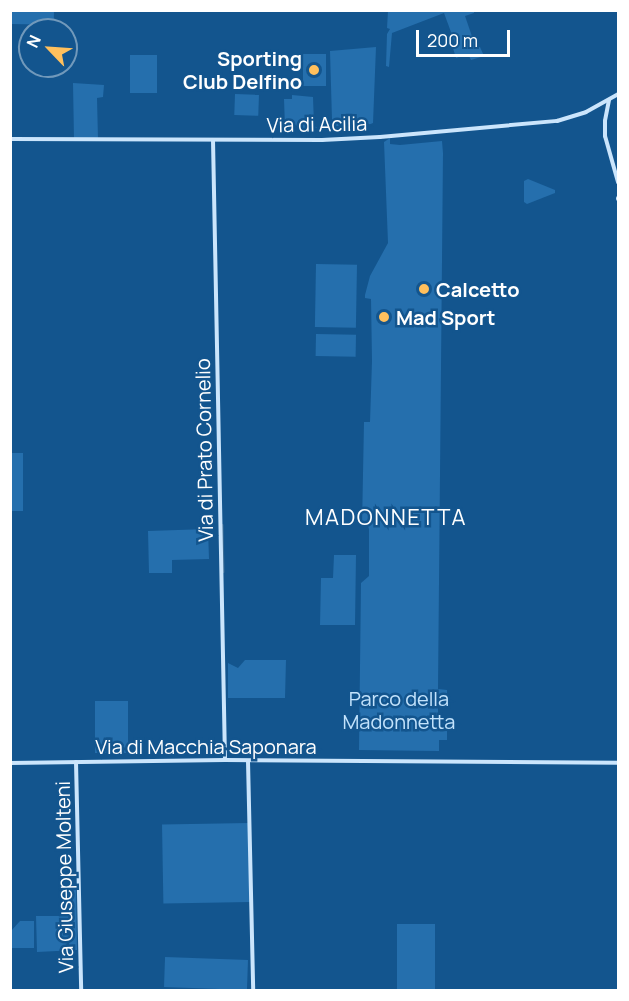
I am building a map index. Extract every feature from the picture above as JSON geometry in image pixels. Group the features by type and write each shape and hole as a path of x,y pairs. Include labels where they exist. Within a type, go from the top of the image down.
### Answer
{"street":[{"name":"Via di Acilia","path":"10,139 333,140 551,122 579,115 618,94"},
{"path":"609,100 604,121 607,146 618,182"},
{"name":"Via di Prato Cornelio","path":"213,140 225,760"},
{"name":"Via di Macchia Saponara","path":"10,763 225,760 618,763"},
{"path":"248,761 253,990"},
{"name":"Via Giuseppe Molteni","path":"76,762 81,990"},
{"path":"77,772 85,762"}],"green space":[{"path":"11,10 54,11 54,18 18,18 18,24 11,24"},
{"path":"388,11 474,11 465,16 476,48 480,47 484,56 471,60 468,54 456,58 452,45 455,43 444,13 392,33 389,67 386,66 387,34 390,29 387,28"},
{"path":"376,47 373,123 366,126 336,126 332,120 330,51"},
{"name":"Sporting Club Delfino","path":"303,54 326,54 326,86 303,86"},
{"path":"130,55 157,55 157,93 130,93"},
{"path":"73,83 104,85 103,97 97,98 98,139 74,140"},
{"path":"235,94 259,95 258,116 234,115"},
{"path":"292,95 313,97 314,125 317,128 285,128 284,99 292,99"},
{"name":"Parco della Madonnetta","path":"390,138 390,144 400,145 442,141 443,153 438,689 447,690 447,705 438,705 438,718 439,722 447,723 447,740 439,740 439,751 359,750 361,583 369,576 369,529 368,526 362,526 364,422 370,422 372,361 371,299 365,298 365,295 370,276 388,243 384,142"},
{"path":"528,179 555,190 555,193 527,204 524,202 524,181"},
{"path":"316,264 357,265 356,328 315,327"},
{"path":"316,334 356,335 356,357 316,356"},
{"path":"11,453 23,453 23,511 11,511"},
{"path":"208,529 209,559 172,560 172,573 149,573 148,531"},
{"path":"334,555 356,555 355,625 320,625 321,578 333,578"},
{"path":"245,660 286,660 285,698 228,698 228,663 238,668"},
{"path":"95,701 128,701 128,753 95,753"},
{"path":"249,823 250,902 163,904 162,825"},
{"path":"76,885 77,950 37,952 36,916 62,916 61,886"},
{"path":"20,921 34,921 34,948 11,948 11,931"},
{"path":"397,924 435,924 435,990 397,990"},
{"path":"165,957 248,960 247,990 164,987"}],"waterway":[{"path":"223,525 224,572"}],"place":[{"name":"Sporting Club Delfino","path":"314,70"},
{"name":"Calcetto","path":"424,289"},
{"name":"Mad Sport","path":"384,317"}],"district":[{"name":"MADONNETTA","path":"386,518"}]}
